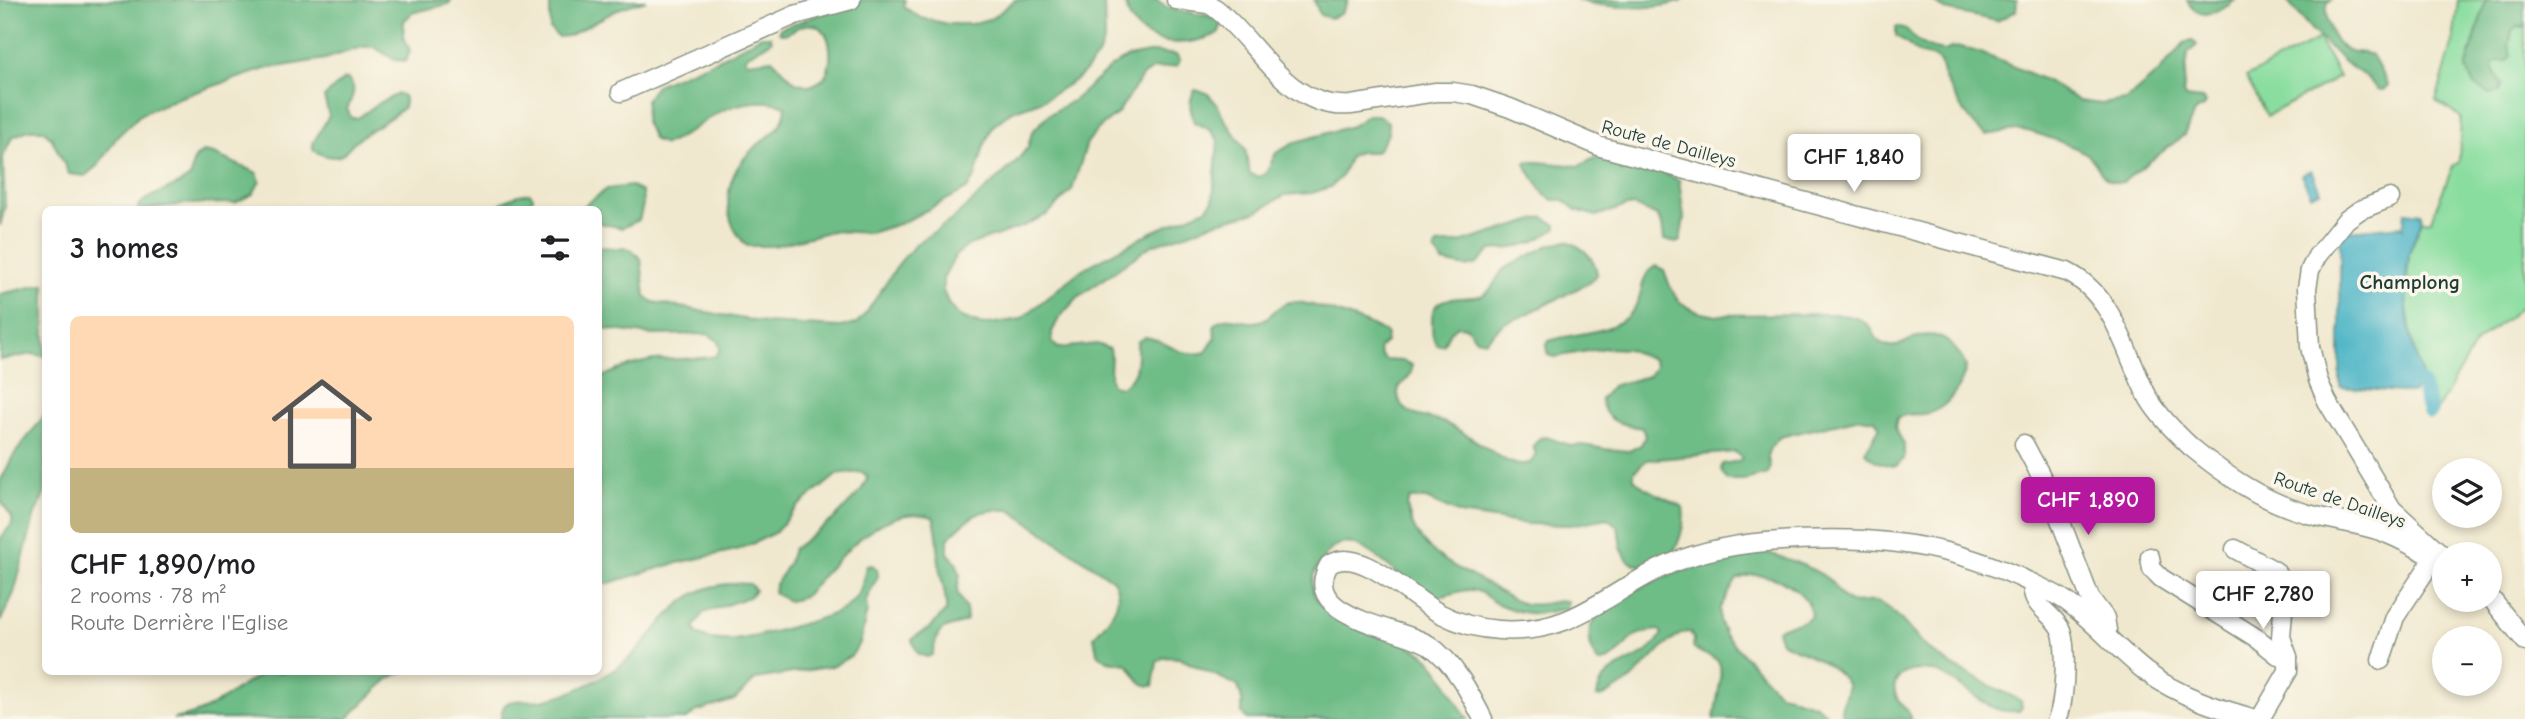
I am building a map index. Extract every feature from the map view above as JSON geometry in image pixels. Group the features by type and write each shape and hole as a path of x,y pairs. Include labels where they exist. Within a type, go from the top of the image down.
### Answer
{"street":[{"path":"621,92 795,15 851,0"},
{"name":"Route de Dailleys","path":"1176,0 1215,8 1225,15 1266,62 1297,89 1321,103 1351,105 1436,92 1472,95 1510,108 1601,147 2067,272 2088,287 2111,316 2144,389 2161,415 2213,465 2276,503 2302,513 2383,533 2432,556"},
{"path":"2390,198 2360,210 2346,220 2316,256 2307,288 2312,359 2328,401 2392,509 2432,551"},
{"path":"2024,444 2060,516 2091,598 2105,618 2108,628 2106,634"},
{"path":"1483,719 1460,678 1436,650 1416,638 1347,614 1334,606 1324,588 1324,576 1329,565 1342,559 1358,561 1443,615 1475,627 1506,631 1538,629 1564,622 1669,564 1708,551 1759,543 1863,538 1909,543 1963,555 2032,583 2064,600 2157,679 2226,715 2258,719 2288,671 2288,657 2281,637 2284,586 2274,571 2235,550"},
{"path":"2150,557 2152,569 2161,578 2258,639 2278,655 2288,657"},
{"path":"2381,660 2395,617 2432,571"},
{"path":"2032,583 2035,601 2057,624 2064,640 2062,708 2057,719"},
{"path":"2502,612 2525,640"}],"green space":[{"path":"0,0 451,0 449,4 412,13 404,21 403,36 410,51 406,61 395,60 374,47 362,47 325,59 265,69 178,98 141,114 117,137 98,165 85,176 69,174 52,139 43,130 28,130 12,137 3,157 5,207 0,226"},
{"path":"553,0 646,0 621,8 568,36 558,37 550,29 550,6"},
{"path":"863,0 905,0 904,7 921,18 948,24 971,24 992,18 1015,0 1104,0 1105,38 1098,56 1080,77 1043,100 1012,111 993,126 975,177 967,189 902,223 870,233 832,231 774,246 747,246 732,224 728,199 730,186 734,174 750,152 778,128 785,115 786,106 768,102 738,105 719,112 664,145 653,139 645,121 646,100 656,85 717,60 761,36 770,36 772,40 748,55 745,58 747,62 772,59 795,82 810,86 824,78 829,65 830,48 825,33 809,24 783,34 779,32 780,28"},
{"path":"1124,0 1157,0 1168,8 1218,18 1222,24 1218,34 1194,41 1181,43 1157,40 1136,27"},
{"path":"1314,0 1348,0 1341,14 1330,18 1320,15"},
{"path":"1577,0 1684,0 1661,6 1631,7"},
{"path":"1932,0 2017,0 2016,11 1997,21 1945,10"},
{"path":"2187,0 2235,0 2209,14 2197,11"},
{"path":"2286,0 2331,0 2328,2 2327,14 2335,40 2344,49 2372,55 2388,85 2383,90 2378,89 2344,62"},
{"path":"2458,0 2486,0 2466,69 2501,84 2493,65 2509,45 2512,30 2518,26 2525,27 2525,304 2476,342 2436,411 2433,410 2415,358 2406,299 2409,254 2422,221 2431,220 2453,166 2459,162 2461,117 2436,101 2453,42"},
{"path":"2486,0 2525,0 2525,27 2518,26 2512,30 2509,45 2511,56 2506,61 2498,61 2493,65 2501,84 2499,92 2490,94 2474,85 2466,69"},
{"path":"1896,27 1906,29 1928,47 1945,51 1961,47 1981,53 2047,81 2079,101 2102,104 2126,100 2160,71 2184,43 2192,40 2197,45 2188,53 2183,94 2185,97 2202,99 2206,103 2195,111 2184,135 2123,182 2115,182 2105,177 2087,154 2054,139 2019,130 1986,135 1980,131 1957,100 1944,77 1938,59 1919,53 1896,36"},
{"path":"2319,39 2339,77 2267,116 2246,77"},
{"path":"1154,52 1176,55 1180,60 1177,66 1153,69 1143,75 1117,114 1098,129 1087,143 1072,190 1048,214 1024,226 969,245 956,255 943,278 943,291 949,305 959,316 982,325 1021,319 1081,270 1152,232 1206,209 1213,200 1218,140 1210,130 1194,122 1190,106 1195,90 1207,93 1217,104 1245,149 1250,174 1259,177 1266,173 1276,153 1296,142 1352,126 1368,115 1378,115 1388,122 1388,134 1376,152 1359,152 1350,156 1341,177 1330,187 1312,193 1285,195 1256,212 1210,224 1152,245 1077,298 1059,318 1052,332 1052,342 1058,348 1097,344 1110,349 1112,385 1121,387 1131,378 1136,367 1137,342 1145,337 1181,352 1206,352 1215,338 1214,325 1219,321 1260,321 1280,306 1298,302 1340,314 1387,334 1386,342 1379,348 1380,354 1385,360 1402,361 1412,365 1410,374 1398,393 1404,408 1412,414 1453,427 1507,461 1518,465 1530,463 1536,455 1533,446 1540,438 1546,437 1572,446 1629,451 1641,445 1645,436 1642,428 1610,418 1601,399 1612,386 1648,376 1655,368 1654,360 1627,349 1605,348 1554,357 1548,355 1546,347 1549,341 1610,327 1628,316 1634,310 1646,275 1656,266 1664,270 1671,289 1680,302 1701,313 1848,316 1863,321 1881,343 1889,346 1924,336 1939,337 1952,346 1966,366 1961,382 1952,397 1940,408 1924,414 1897,418 1895,427 1904,445 1904,459 1896,466 1879,462 1865,452 1880,427 1875,420 1860,418 1780,437 1769,450 1768,474 1744,480 1727,480 1721,471 1722,464 1739,461 1742,457 1735,452 1647,460 1634,471 1634,479 1645,488 1683,507 1684,521 1670,558 1640,566 1628,561 1621,548 1618,526 1607,518 1571,525 1527,524 1460,514 1426,499 1410,499 1407,505 1411,521 1418,535 1438,556 1516,601 1530,605 1568,601 1566,609 1538,613 1521,612 1498,604 1475,590 1440,596 1429,595 1364,549 1351,544 1338,545 1327,554 1313,577 1314,593 1322,606 1354,626 1411,646 1423,653 1437,668 1468,719 1247,719 1242,714 1238,686 1179,658 1164,657 1157,662 1153,686 1144,684 1127,664 1108,661 1097,653 1094,637 1117,603 1117,588 1113,580 1010,510 982,512 948,538 948,553 956,562 960,574 957,592 966,609 967,620 940,632 932,655 927,657 918,654 912,640 946,611 933,517 917,514 901,516 871,530 803,597 788,601 774,593 775,585 788,564 793,549 835,518 861,491 868,477 862,472 838,474 797,507 776,532 754,543 602,585 602,377 649,361 716,356 720,349 718,341 708,334 652,335 602,328 602,247 631,249 641,259 645,296 653,302 765,323 840,327 856,324 916,244 953,219 1015,163 1028,147 1032,132 1048,115 1074,100 1111,67 1128,57"},
{"path":"344,79 348,79 353,90 347,109 351,118 358,118 377,104 398,94 405,100 404,107 358,139 343,154 335,157 313,150 313,143 329,116 324,97"},
{"path":"199,154 214,154 257,173 260,181 253,194 235,203 138,206 191,176 192,165"},
{"path":"1601,155 1638,162 1679,180 1684,218 1680,241 1676,243 1664,240 1662,225 1657,216 1635,206 1596,216 1576,210 1563,200 1552,200 1544,194 1525,164 1527,161 1579,166"},
{"path":"631,186 642,192 643,205 639,220 622,228 602,224 602,206 584,206 607,189"},
{"path":"530,193 533,197 531,204 500,206 501,203"},
{"path":"1544,217 1556,225 1556,229 1533,242 1513,248 1491,250 1477,264 1466,267 1443,262 1434,251 1437,245 1463,242"},
{"path":"1567,241 1583,249 1594,262 1597,274 1589,283 1504,323 1485,341 1476,339 1467,327 1457,326 1443,345 1437,345 1432,326 1436,305 1450,299 1483,295 1504,269 1549,245"},
{"path":"42,285 42,356 32,354 0,360 0,294"},
{"path":"42,419 42,499 35,514 14,593 0,622 0,539 12,524 12,517 0,500 0,482 13,456"},
{"path":"1759,551 1813,570 1831,582 1850,602 1873,602 1889,608 1935,654 1958,669 2021,701 2022,707 2019,711 1995,708 1950,679 1927,670 1915,670 1903,674 1894,686 1898,700 1912,719 1843,719 1841,709 1848,686 1843,678 1828,665 1781,642 1777,630 1811,616 1804,599 1781,581 1753,575 1737,579 1720,608 1720,622 1725,635 1779,693 1815,705 1826,713 1829,719 1714,719 1720,666 1718,661 1693,647 1694,639 1690,632 1674,638 1623,685 1597,697 1600,685 1607,676 1648,651 1662,633 1659,630 1638,635 1615,656 1598,662 1589,636 1591,626 1600,613 1617,600 1666,576 1719,559"},
{"path":"872,565 877,569 878,576 866,600 867,611 860,643 851,656 833,666 756,679 734,700 695,712 687,719 501,719 507,703 538,701 559,696 607,674 642,646 683,601 700,591 722,585 750,584 755,590 749,597 703,613 694,627 697,634 705,638 734,640 791,627 845,608 855,599 860,589 866,566"},
{"path":"261,675 396,675 387,680 347,719 173,719 200,712"}],"water":[{"path":"2311,170 2320,191 2311,195 2301,175"},
{"path":"2405,212 2422,214 2409,255 2406,288 2411,337 2425,384 2412,393 2340,387 2340,236 2345,231 2401,226 2403,229"}],"waterway":[{"path":"2422,385 2430,412"}],"district":[{"name":"Champlong","path":"2410,282"}]}
